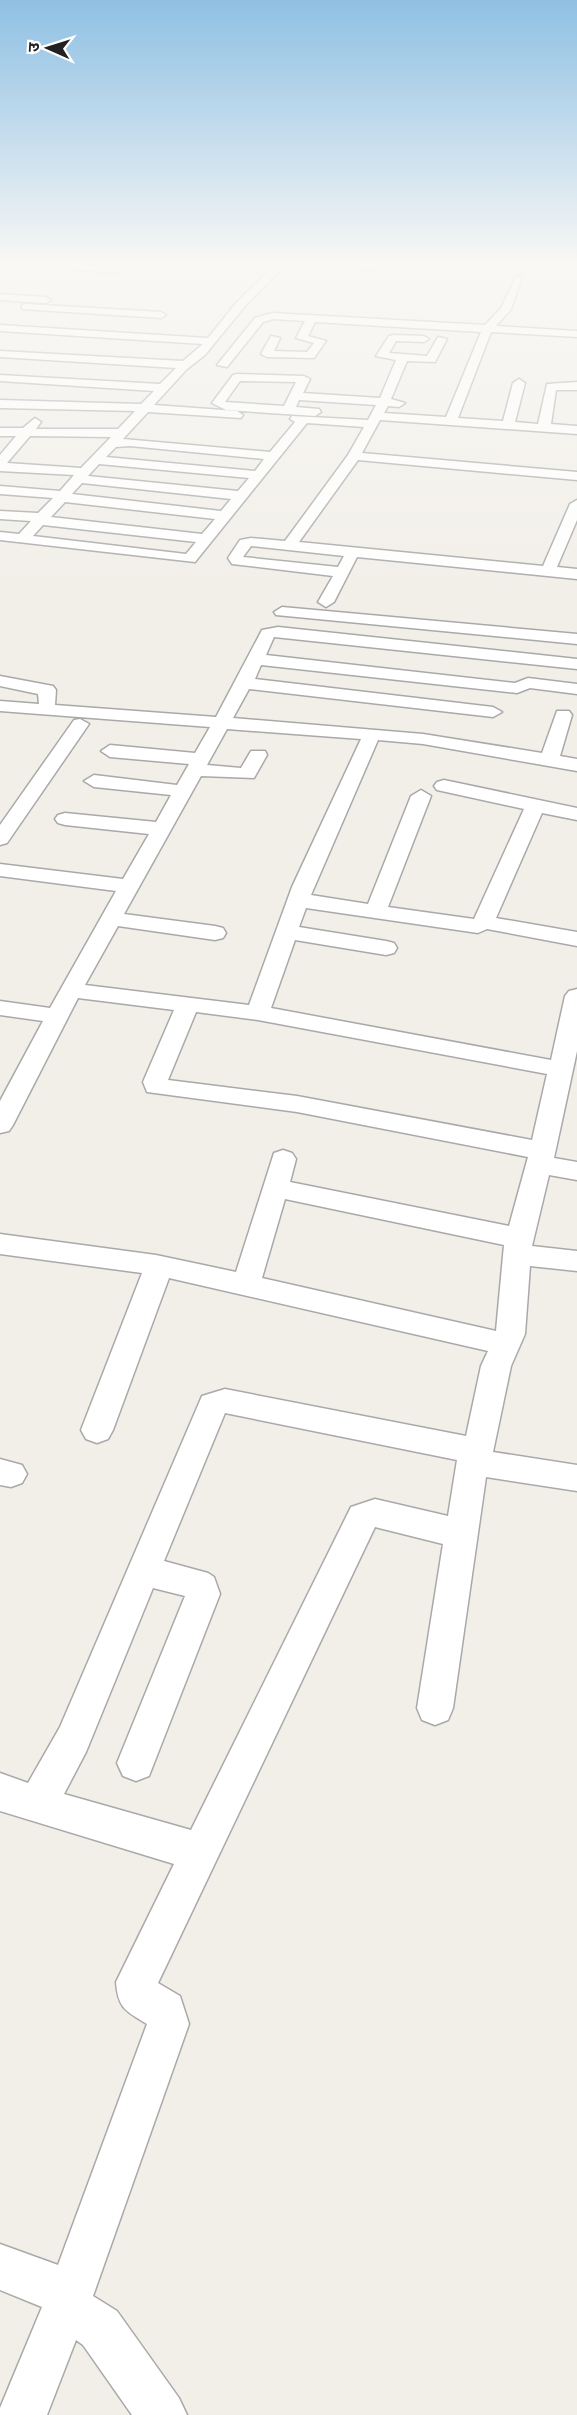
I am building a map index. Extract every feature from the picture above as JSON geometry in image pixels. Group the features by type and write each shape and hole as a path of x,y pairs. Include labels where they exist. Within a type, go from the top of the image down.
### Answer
{"street":[{"path":"47,374 164,388"},
{"path":"23,538 177,374"},
{"path":"273,378 276,374"},
{"path":"290,545 354,456 384,402 396,374"},
{"path":"451,421 452,406 464,374"},
{"path":"288,411 304,379 237,377 218,403 226,406 288,411 309,416"},
{"path":"0,378 164,388"},
{"path":"508,425 519,383"},
{"path":"544,427 552,387 576,383"},
{"path":"358,400 364,384"},
{"path":"0,389 60,391 164,388"},
{"path":"0,463 28,433 60,391"},
{"path":"296,396 415,404"},
{"path":"0,404 145,408 374,420 451,421 577,430"},
{"path":"0,536 190,560 309,416"},
{"path":"0,419 37,420 119,438 260,475"},
{"path":"0,432 119,438 130,442 275,456"},
{"path":"84,450 119,438"},
{"path":"264,439 287,441"},
{"path":"0,448 33,448"},
{"path":"354,456 577,476"},
{"path":"0,467 82,475 242,496"},
{"path":"0,490 226,516"},
{"path":"548,571 577,504"},
{"path":"0,515 206,539"},
{"path":"342,572 235,560 247,542 354,550 577,574"},
{"path":"326,602 354,550"},
{"path":"0,1125 71,990 284,609 577,639"},
{"path":"271,632 577,664"},
{"path":"256,659 517,687 528,683 577,689"},
{"path":"0,681 47,690 47,703"},
{"path":"244,683 488,719 475,748"},
{"path":"0,704 104,705"},
{"path":"0,704 372,734 577,765"},
{"path":"549,760 563,715"},
{"path":"0,839 80,723"},
{"path":"258,1013 298,900 372,734"},
{"path":"110,752 247,774 258,755"},
{"path":"94,781 183,791"},
{"path":"444,786 577,814"},
{"path":"375,912 421,796"},
{"path":"483,922 536,804"},
{"path":"65,819 162,829"},
{"path":"0,870 129,886"},
{"path":"298,900 472,927 483,922 577,939"},
{"path":"111,920 215,933"},
{"path":"287,932 386,948"},
{"path":"71,990 258,1013 560,1069"},
{"path":"435,1708 474,1456 478,1452 496,1366 510,1334 518,1247 541,1157 565,1103 560,1069 577,996"},
{"path":"188,1004 155,1082 156,1086 297,1104 541,1157 577,1171"},
{"path":"0,1008 57,1016"},
{"path":"246,1285 283,1160"},
{"path":"274,1188 577,1261"},
{"path":"0,1245 159,1266 505,1344"},
{"path":"97,1430 159,1266"},
{"path":"37,1804 73,1739 145,1571 207,1414 213,1405 220,1402 577,1478"},
{"path":"22,2415 68,2299 168,2024 165,2011 138,1995 137,1982 363,1517 375,1513 462,1534"},
{"path":"136,1763 204,1594 202,1588 196,1584 145,1571"},
{"path":"0,1792 200,1852"},
{"path":"0,2267 68,2299 100,2328 162,2415"}]}
